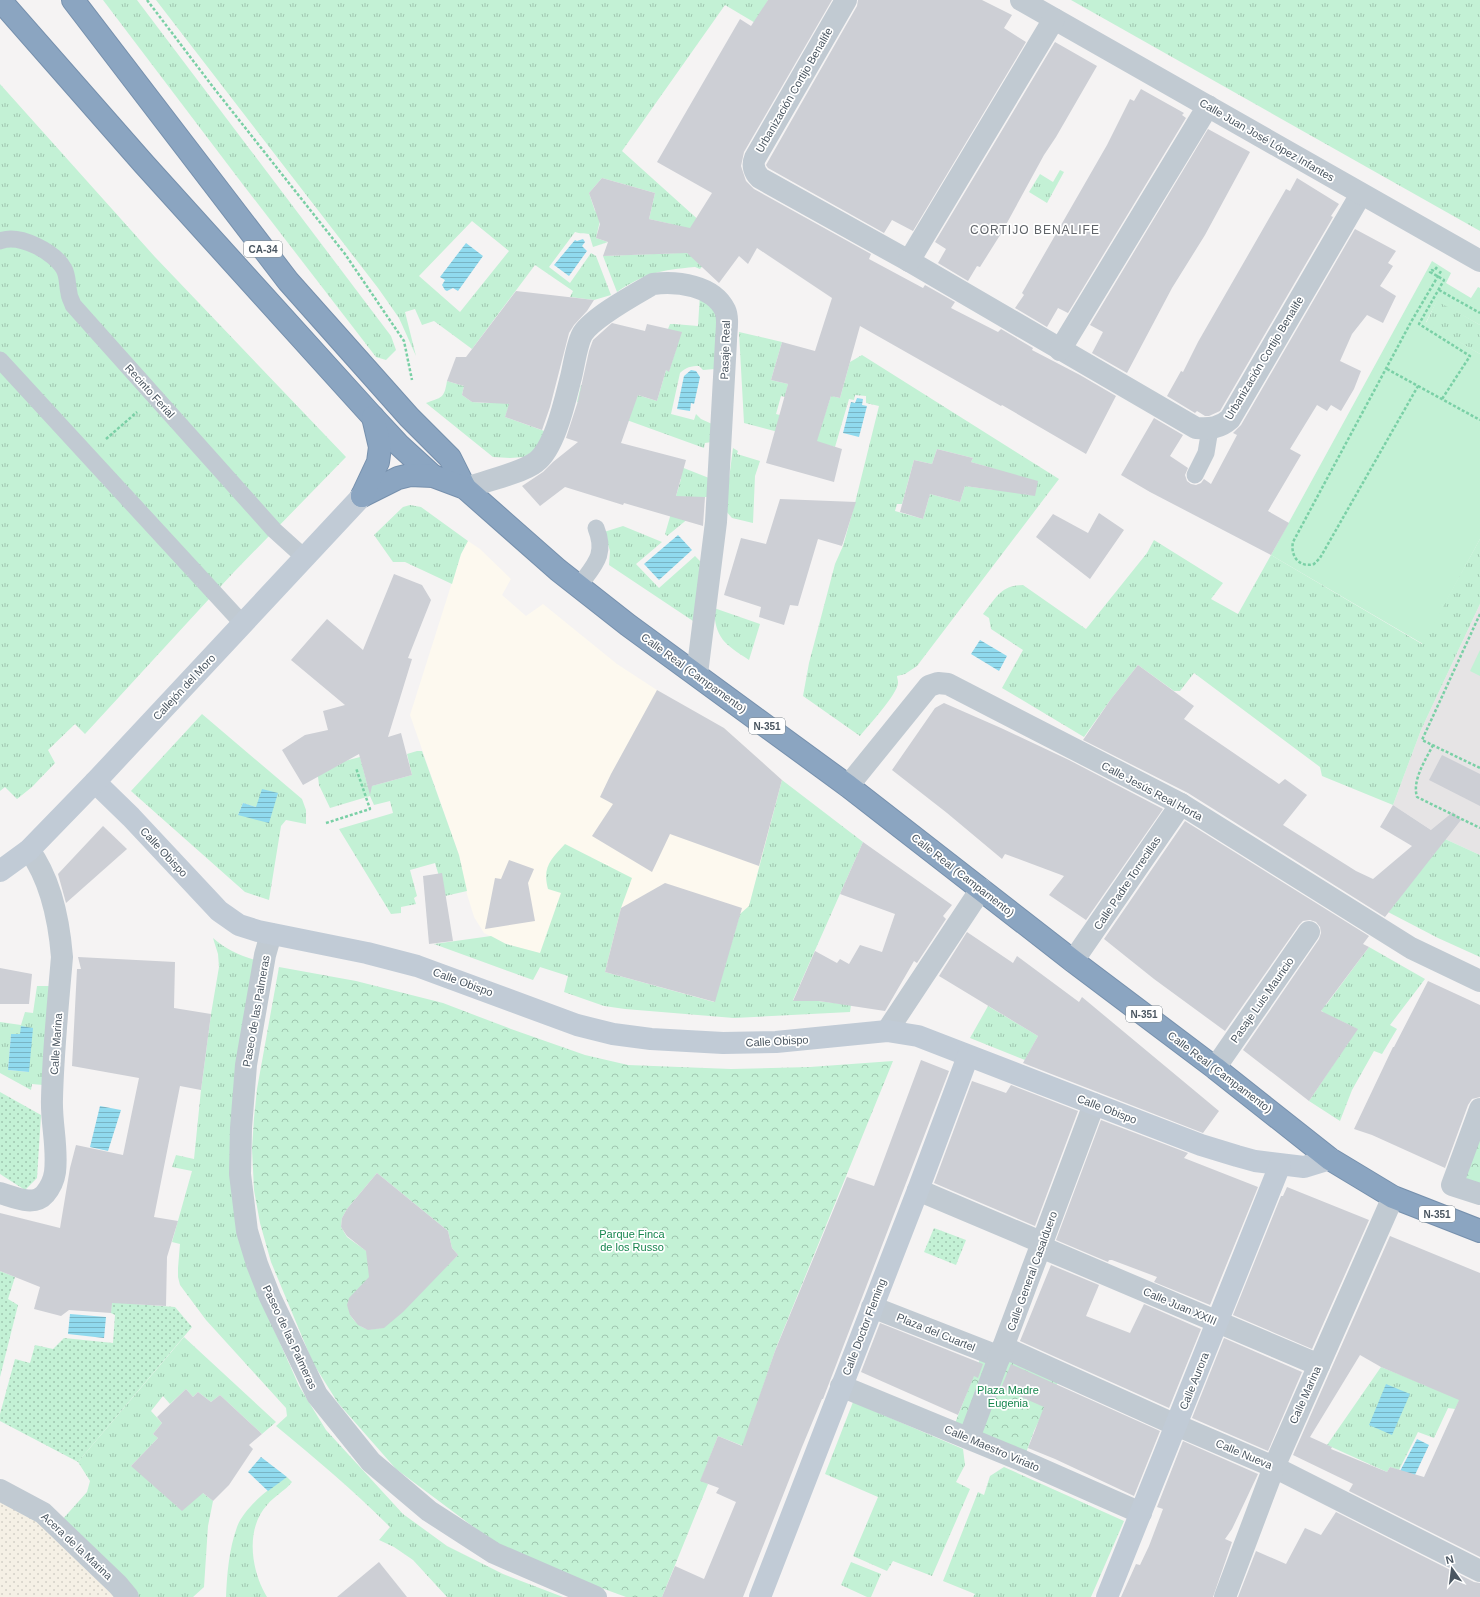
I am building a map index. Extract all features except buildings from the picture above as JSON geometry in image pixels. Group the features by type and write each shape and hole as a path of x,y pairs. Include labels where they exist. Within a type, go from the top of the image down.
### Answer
{"highway":[{"name":"CA-34","path":"0,0 144,164 398,444 432,476 465,488"},
{"name":"CA-34","path":"73,0 288,282 409,417 450,458 465,488"},
{"path":"362,496 378,462 380,447 372,416"},
{"path":"362,496 398,478 410,475 432,476"},
{"name":"Calle Real (Campamento)","path":"465,488 579,586 628,625 697,674 848,786 1073,961 1215,1068 1330,1159 1393,1197 1480,1231"}],"street":[{"name":"Urbanización Cortijo Benalife","path":"846,0 759,150 753,163 756,174 760,178 909,261 1196,428 1218,427 1230,419 1361,194"},
{"path":"909,261 1054,19 1021,0"},
{"name":"Calle Juan José López Infantes","path":"1054,19 1480,262"},
{"path":"1060,350 1208,106"},
{"name":"Pasaje Real","path":"465,488 524,469 536,463 544,454 551,444 567,392 581,337 593,322 653,284 662,283 688,286 710,294 718,301 725,311 726,341 716,522 697,674"},
{"name":"Callejón del Moro","path":"0,871 29,850 95,782 362,496"},
{"name":"Calle Jesús Real Horta","path":"848,786 929,686 938,683 948,684 1181,804 1411,948 1480,981"},
{"name":"Calle Obispo","path":"95,782 131,817 219,911 239,925 258,931 367,953 418,966 577,1025 613,1034 651,1039 723,1043 776,1042 887,1031 918,1036 1201,1145 1255,1161 1280,1165 1304,1167 1330,1159"},
{"name":"Calle Padre Torrecillas","path":"1073,961 1181,804"},
{"name":"Calle Marina","path":"0,1193 29,1201 38,1199 45,1194 51,1185 56,1159 52,1100 62,957 60,936 55,912 44,874 29,850"},
{"path":"887,1031 981,889"},
{"name":"Pasaje Luis Mauricio","path":"1215,1068 1309,932"},
{"name":"Paseo de las Palmeras","path":"271,934 264,962 246,1065 241,1128 240,1174 247,1231 257,1264 270,1296 317,1396 371,1462 429,1510 494,1553 596,1597"},
{"name":"Calle Doctor Fleming","path":"760,1597 918,1190 968,1056"},
{"name":"Calle General Casalduero","path":"969,1438 1094,1104"},
{"path":"1480,1109 1452,1185 1480,1194"},
{"name":"Calle Aurora","path":"1107,1597 1280,1165"},
{"path":"918,1190 1042,1245"},
{"name":"Calle Marina","path":"1225,1597 1274,1467 1393,1197"},
{"name":"Calle Juan XXIII","path":"1042,1245 1319,1365"},
{"name":"Plaza del Cuartel","path":"872,1307 1001,1352"},
{"name":"Calle Nueva","path":"1001,1352 1274,1467 1480,1571"},
{"name":"Calle Maestro Viriato","path":"841,1386 969,1438 1141,1513"},
{"name":"Acera de la Marina","path":"0,1490 43,1513 118,1585 128,1597"}],"lane":[{"path":"0,18 25,28"},
{"name":"Recinto Ferial","path":"0,241 5,239 24,241 39,247 54,257 65,270 69,293 73,305 274,530 305,558"},
{"path":"0,360 243,624"},
{"path":"1195,475 1206,454 1210,428"},
{"path":"579,586 598,560 601,551 601,539 596,528"}],"path":[{"path":"147,0 213,87 345,254 404,341 413,377 409,417"},
{"path":"1439,264 1434,271 1432,270 1430,272 1444,280 1419,324 1470,356 1442,399"},
{"path":"1418,386 1320,558 1314,564 1304,564 1298,561 1294,556 1292,549 1294,542 1386,369 1443,268"},
{"path":"1439,290 1480,313"},
{"path":"1386,369 1480,420"},
{"path":"88,456 155,396"},
{"path":"1480,614 1422,740 1480,768"},
{"path":"1433,745 1416,781 1415,790 1417,797 1480,828"},
{"path":"326,823 370,809 356,768"}],"shaded area":[{"path":"468,541 480,549 511,579 502,595 526,616 543,604 617,664 666,696 725,729 782,780 749,907 740,914 715,1002 506,944 484,933 474,917 467,894 459,855 410,715 461,554"},
{"path":"1480,604 1480,855 1445,839 1393,805 1421,730"}],"green space":[{"path":"103,0 137,0 391,336 396,350 386,360 376,357"},
{"path":"156,0 768,0 757,24 725,5 622,151 723,242 700,269 695,267 663,271 636,280 617,292 603,256 679,253 683,239 671,224 649,219 655,193 602,178 589,193 595,211 602,212 596,238 608,242 593,247 589,234 575,232 549,267 570,283 591,253 596,256 611,295 594,300 570,297 573,291 535,265 472,349 434,321 422,325 415,309 405,312 416,356 399,318 378,288","holes":["472,221 509,251 460,312 419,276"]},
{"path":"1071,0 1480,0 1480,231"},
{"path":"0,84 155,257 346,457 232,574 85,734 75,724 48,750 55,763 32,787 17,799 5,787 0,791"},
{"path":"1060,170 1064,172 1047,203 1029,192 1040,174 1053,182"},
{"path":"1432,261 1451,273 1446,283 1471,298 1478,287 1480,288 1480,325 1437,301 1426,322 1480,354 1480,539 1423,644 1271,555"},
{"path":"700,294 717,308 715,369 703,370 699,366 694,366 687,368 680,373 671,414 694,420 696,414 701,419 712,424 712,442 705,443 704,448 577,402 581,385 621,390 657,401 666,370 669,371 676,349 668,329 670,324 698,326"},
{"path":"1437,300 1480,325 1480,354 1426,323"},
{"path":"739,332 782,342 771,380 788,384 785,397 781,396 776,414 795,419 798,414 823,420 831,396 840,398 850,362 862,355 1059,479 917,666 905,674 897,676 898,682 894,694 860,736 803,696 809,663 835,564 843,546 855,503 879,406 866,403 866,396 855,395 854,400 849,399 835,447 744,423","holes":["937,449 973,458 971,462 998,470 994,490 965,486 960,502 930,494 923,519 895,511 897,504 902,504 914,460 932,464"]},
{"path":"447,381 464,386 462,395 472,402 488,403 512,397 505,417 547,432 544,444 524,457 493,457 426,403 436,400 443,394"},
{"path":"733,448 738,451 737,454 760,461 755,476 753,523 732,518 725,510"},
{"path":"671,463 709,478 708,497 697,497 695,513 667,536 665,534 681,479"},
{"path":"410,505 421,507 468,541 461,554 452,584 405,562 393,562 374,535 403,507"},
{"path":"623,526 662,542 636,564 659,588 695,556 702,563 696,623 609,565 610,551 604,532"},
{"path":"1480,539 1480,604 1421,730 1393,805 1322,776 1320,767 1194,673 1180,691 1174,691 1138,665 1111,699 1084,737 1002,688 1023,650 991,629 989,618 983,614 1004,590 1009,587 1023,585 1086,629 1147,553 1154,540 1223,583 1211,599 1238,614 1271,555 1422,644"},
{"path":"714,608 760,624 749,660 723,640 717,627"},
{"path":"1480,650 1480,676 1470,671"},
{"path":"202,714 302,799 306,810 306,824 286,820 281,826 269,900 245,892 131,791","holes":["243,803 256,807 238,815"]},
{"path":"422,751 459,855 467,891 445,896 435,863 410,870 417,896 414,898 416,904 401,907 401,913 391,914 339,829 393,813 390,801 374,805 370,796 330,808 319,785 318,777 314,769 360,757 368,787 412,775 407,754"},
{"path":"782,780 863,842 793,1000 851,1005 850,1012 734,1018 604,1006 564,992 568,976 540,967 533,980 434,944 491,936 506,944 540,953 561,893 548,889 546,881 547,869 552,859 565,844 632,878 621,908 605,972 714,1002 740,914 749,906"},
{"path":"1445,839 1480,855 1480,957 1438,938 1388,912"},
{"path":"213,938 232,951 255,960 239,1075 265,1309 299,1386 326,1430 403,1514 447,1546 503,1574 563,1597 447,1597 413,1560 394,1547 379,1540 390,1527 334,1475 276,1426 287,1416 286,1408 206,1320 180,1285 178,1268 180,1244 172,1242 192,1171 172,1167 176,1155 194,1159 201,1090 219,967 218,954"},
{"path":"1369,947 1425,979 1390,1025 1397,1029 1382,1054 1374,1051 1352,1090 1340,1121 1309,1101 1357,1029 1337,1019 1332,1027 1324,1013 1315,1004 1315,999 1326,1005"},
{"name":"Parque Finca de los Russo","path":"279,967 356,981 443,1003 585,1055 628,1065 731,1069 810,1067 893,1061 776,1348 743,1446 718,1436 701,1480 708,1484 662,1597 626,1597 541,1566 495,1543 396,1469 338,1403 313,1363 271,1262 260,1223 254,1190 252,1149 257,1089","holes":["377,1173 448,1231 452,1248 458,1255 384,1327 368,1329 357,1323 350,1315 371,1275 369,1253 347,1237 341,1227 342,1218 347,1209"]},
{"path":"37,986 49,986 43,1085 32,1084 31,1090 0,1073 0,1022 21,1025 25,1012 33,1013","holes":["11,1034 20,1034 29,1072 8,1070"]},
{"path":"988,1006 1038,1036 1025,1060 970,1038"},
{"path":"0,1092 41,1115 37,1178 25,1190 0,1174"},
{"path":"1480,1109 1480,1194 1453,1185"},
{"path":"934,1228 966,1240 956,1265 924,1252"},
{"path":"0,1271 15,1277 8,1299 18,1305 0,1377"},
{"path":"112,1293 135,1304 175,1307 192,1327 78,1462 0,1421 0,1414 15,1359 30,1363 35,1345 53,1349 64,1338 113,1343 115,1315 111,1313"},
{"path":"184,1337 276,1422 262,1434 220,1395 211,1402 198,1392 193,1397 186,1389 170,1404 163,1396 151,1411 162,1423 153,1434 158,1438 131,1466 203,1493 213,1501 208,1526 204,1587 193,1597 138,1597 61,1521 87,1492 90,1481 78,1462"},
{"name":"Plaza Madre Eugenia","path":"982,1354 1062,1374 1034,1431 1023,1461 952,1431"},
{"path":"1381,1367 1460,1399 1455,1409 1448,1408 1434,1438 1418,1432 1399,1470 1390,1467 1387,1472 1327,1445"},
{"path":"853,1402 963,1449 965,1465 956,1482 970,1489 932,1576 893,1561 887,1571 853,1556 878,1497 825,1474"},
{"path":"1004,1467 1124,1521 1091,1597 973,1597 975,1594 943,1581 978,1492 984,1495 990,1476"},
{"path":"287,1477 292,1482 267,1505 260,1515 255,1526 253,1538 254,1563 257,1575 267,1597 226,1597 230,1553 234,1535 240,1520 251,1505 273,1486"},
{"path":"851,1562 881,1574 871,1597 867,1597 841,1585"}],"sand":[{"path":"0,1499 31,1515 117,1597 0,1597"}],"water":[{"path":"583,239 585,242 582,246 587,251 569,276 554,265 575,240 577,241"},
{"path":"466,243 483,256 458,291 453,288 447,291 442,285 445,280 440,277"},
{"path":"691,370 696,371 700,377 694,404 691,403 690,411 677,409 684,376"},
{"path":"857,398 863,399 862,405 867,406 859,437 843,433 851,402 855,403"},
{"path":"678,535 692,550 659,580 644,564"},
{"path":"980,640 1007,656 999,671 971,654"},
{"path":"262,789 278,793 269,823 238,815 243,803 256,807"},
{"path":"21,1026 33,1028 29,1072 8,1070 11,1034 20,1034"},
{"path":"100,1106 121,1110 108,1151 90,1147"},
{"path":"70,1314 106,1317 104,1338 68,1334"},
{"path":"1386,1384 1410,1394 1392,1435 1369,1425"},
{"path":"1417,1439 1429,1445 1414,1477 1400,1471"},
{"path":"261,1457 287,1477 268,1491 248,1472"}],"district":[{"name":"CORTIJO BENALIFE","path":"1035,230"}]}
